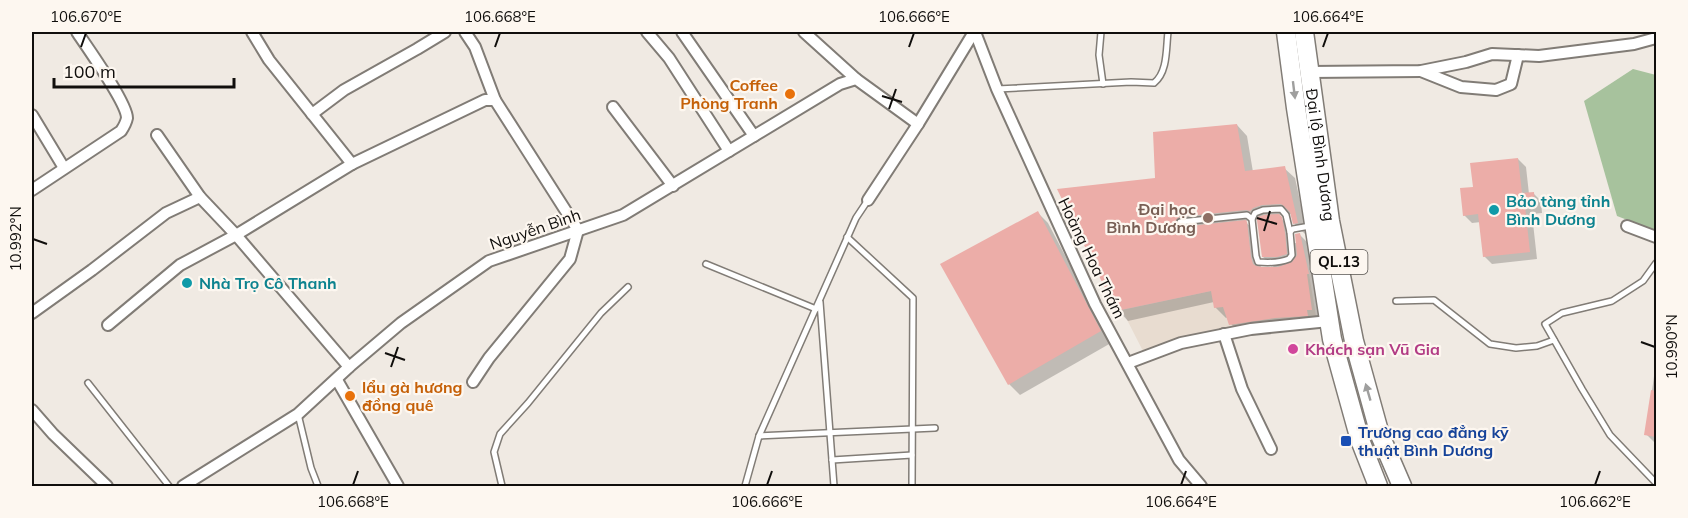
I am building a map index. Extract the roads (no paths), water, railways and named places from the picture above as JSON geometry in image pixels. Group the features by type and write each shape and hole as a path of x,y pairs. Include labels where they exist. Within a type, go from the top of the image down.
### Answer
{"highway":[{"name":"Đại lộ Bình Dương","path":"1286,32 1332,339 1360,440 1378,486"},
{"name":"Đại lộ Bình Dương","path":"1304,32 1330,221 1354,341 1380,435 1402,486"}],"street":[{"path":"32,190 121,131 127,118 125,108 77,32"},
{"path":"252,32 269,60 352,164"},
{"path":"312,114 344,90 445,32"},
{"path":"465,32 475,46 495,100 578,230 570,259 489,358 473,382"},
{"path":"647,32 669,58 729,151"},
{"path":"682,32 754,136"},
{"path":"804,32 856,79 918,124"},
{"name":"Hoàng Hoa Thám","path":"975,32 1095,304 1179,460 1201,486"},
{"name":"Hoàng Hoa Thám","path":"868,200 975,32"},
{"path":"1310,72 1421,71 1492,54 1539,56 1634,44 1656,38"},
{"path":"1421,71 1461,87 1496,90 1511,84 1518,55"},
{"name":"Nguyễn Bình","path":"183,486 298,414 401,323 489,261 623,215 840,84 856,79"},
{"path":"108,325 180,265 236,235 352,164 484,100 495,100"},
{"path":"613,107 673,186"},
{"path":"32,115 64,168"},
{"path":"157,135 200,197 236,235 350,367"},
{"path":"32,313 166,213 200,197"},
{"path":"1627,226 1656,237"},
{"path":"1128,363 1181,343 1224,334 1329,321"},
{"path":"1224,334 1242,388 1271,449"},
{"path":"337,380 398,486"},
{"path":"32,410 53,434 108,486"}],"lane":[{"path":"1101,32 1099,56 1103,84"},
{"path":"998,88 1154,83 1161,78 1166,59 1168,32"},
{"path":"745,486 759,436 847,237 868,200"},
{"path":"1281,209 1286,215 1290,231 1292,255 1289,260 1258,262 1252,219 1255,213 1281,209"},
{"path":"1180,222 1247,215 1252,219"},
{"path":"1290,231 1293,228 1315,226"},
{"path":"847,237 913,298 912,486"},
{"path":"1656,263 1643,281 1612,301 1562,313 1545,324 1610,435 1656,483"},
{"path":"706,264 816,309"},
{"path":"502,486 494,452 500,434 601,313 628,287"},
{"path":"820,300 834,486"},
{"path":"1396,301 1434,300 1490,345 1516,348 1537,346 1554,340"},
{"path":"88,383 169,486"},
{"path":"298,414 311,468 318,486"},
{"path":"759,436 935,428"},
{"path":"832,460 912,455"}],"place":[{"name":"Coffee Phòng Tranh","path":"790,94"},
{"name":"Bảo tàng tỉnh Bình Dương","path":"1494,210"},
{"name":"Đại học Bình Dương","path":"1208,218"},
{"name":"Nhà Trọ Cô Thanh","path":"187,283"},
{"name":"Khách sạn Vũ Gia","path":"1293,349"},
{"name":"lẩu gà hương đồng quê","path":"350,396"},
{"name":"Trường cao đẳng kỹ thuật Bình Dương","path":"1346,441"}]}
